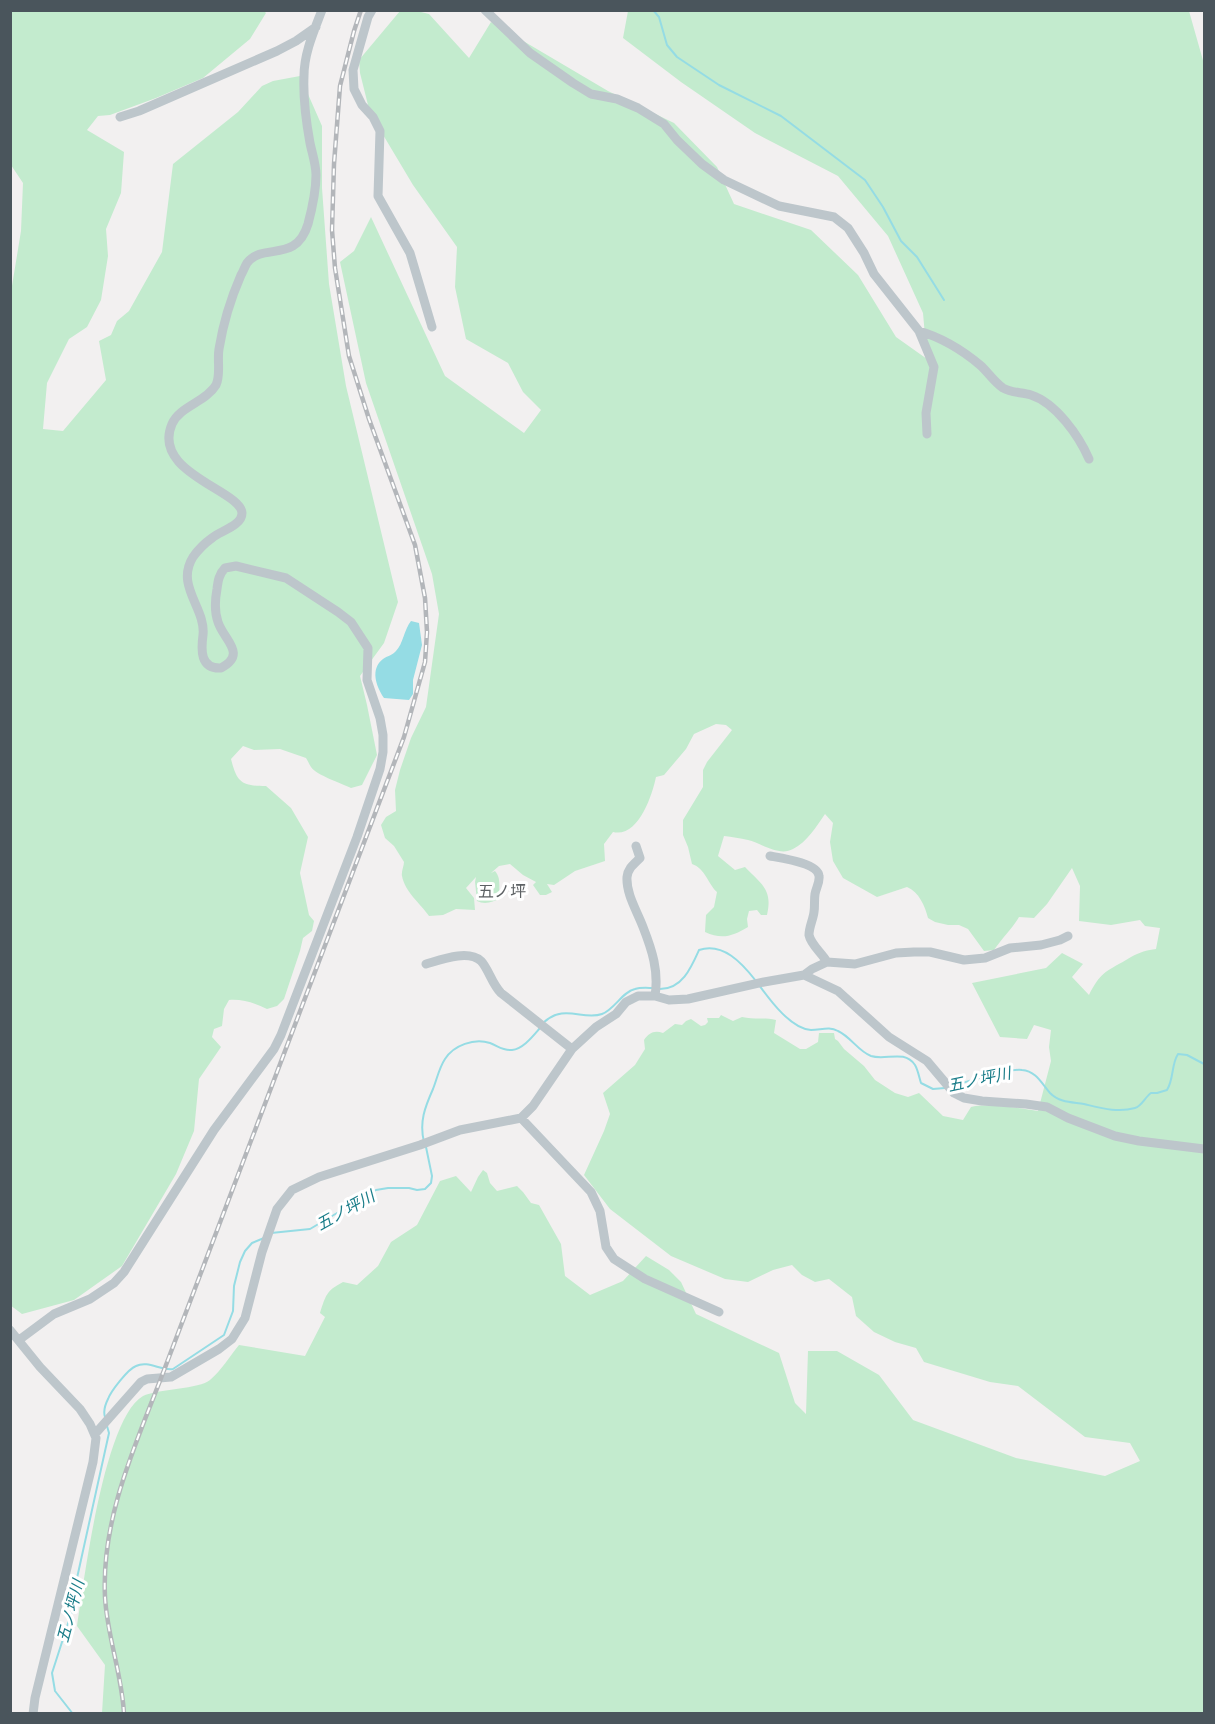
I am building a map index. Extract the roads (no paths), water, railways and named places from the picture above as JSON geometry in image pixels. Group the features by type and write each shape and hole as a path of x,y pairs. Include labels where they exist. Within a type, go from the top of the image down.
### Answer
{"street":[{"path":"19,1340 54,1314 90,1299 114,1283 124,1272 214,1130 274,1049 357,837 380,769 383,735 380,718 367,680 368,648 351,622 286,578 236,566 230,566 222,572 214,602 218,624 230,641 233,656 230,662 221,668 207,664 201,652 203,633 187,582 187,571 193,557 203,545 235,524 242,513 239,505 225,494 190,473 173,451 170,440 171,426 176,418 209,392 217,382 220,343 234,292 247,262 255,257 290,248 301,240 308,225 316,174 304,95 303,73 307,53 322,10"},
{"path":"372,10 353,70 354,89 380,131 378,196 410,253 432,327"},
{"path":"484,10 530,53 573,83 591,94 617,99 638,108 664,124 702,165 724,180 779,206 834,217 848,228 864,252 874,274 919,331 934,367 926,413 927,434"},
{"path":"120,117 139,111 277,51 316,27"},
{"path":"919,331 938,336 952,344 981,366 1003,388 1032,395 1047,403 1080,440 1089,459"},
{"path":"636,846 640,858 630,867 628,884 633,905 643,926 656,966 655,996"},
{"path":"770,856 804,863 819,873 809,934 827,962"},
{"path":"33,1713 93,1462 98,1432 141,1382 147,1379 171,1377 232,1339 244,1318 262,1252 277,1209 292,1190 319,1177 460,1130 521,1118 572,1049 631,999 644,995 669,1000 688,999 804,975 827,962 855,964 896,953 930,951 964,960 985,958 1010,948 1041,945 1068,936"},
{"path":"426,964 459,955 479,960 494,986 501,993 572,1049"},
{"path":"804,975 838,991 889,1037 927,1061 954,1094 964,1098 1047,1107 1068,1118 1115,1136 1204,1149"},
{"path":"521,1118 591,1192 600,1211 606,1247 614,1259 645,1279 719,1312"},
{"path":"10,1330 98,1432"}],"water":[{"path":"411,621 419,623 422,645 413,680 413,694 409,700 384,698 375,673 379,663 398,648"}],"waterway":[{"path":"653,10 659,17 667,45 677,57 719,85 781,116 865,180 901,241 917,257 944,300"},
{"name":"五ノ坪川","path":"660,989 668,988 680,981 689,970 699,950 708,948 731,956 745,967 756,981"},
{"name":"五ノ坪川","path":"759,985 782,1013 796,1025 811,1030 828,1028 835,1030 871,1056 900,1056 911,1060 918,1071 921,1083 933,1089 945,1088"},
{"name":"五ノ坪川","path":"543,1023 558,1014 588,1016 602,1014 630,991 654,988"},
{"name":"五ノ坪川","path":"424,1142 422,1128 425,1108 441,1066 449,1054 459,1046 477,1041 490,1043 506,1050 516,1049 528,1042 540,1028"},
{"name":"五ノ坪川","path":"951,1087 998,1073 1022,1070 1035,1075 1050,1093 1062,1100 1122,1110 1137,1107 1151,1093 1167,1090 1178,1054 1187,1055 1204,1064"},
{"name":"五ノ坪川","path":"271,1233 310,1229 376,1190 425,1189 431,1183 432,1176 426,1147"},
{"name":"五ノ坪川","path":"105,1417 104,1412 110,1395 133,1368 145,1364 173,1369 224,1335 233,1311 234,1286 240,1262 252,1243 264,1238"},
{"name":"五ノ坪川","path":"73,1714 55,1691 52,1673 74,1605 77,1578 109,1433 107,1426"}],"railway":[{"path":"124,1714 105,1597 105,1567 115,1507 133,1450 404,737 425,662 427,632 425,598 415,545 369,419 349,356 335,268 332,230 340,86 361,10"}],"district":[{"name":"五ノ坪","path":"502,891"}]}
